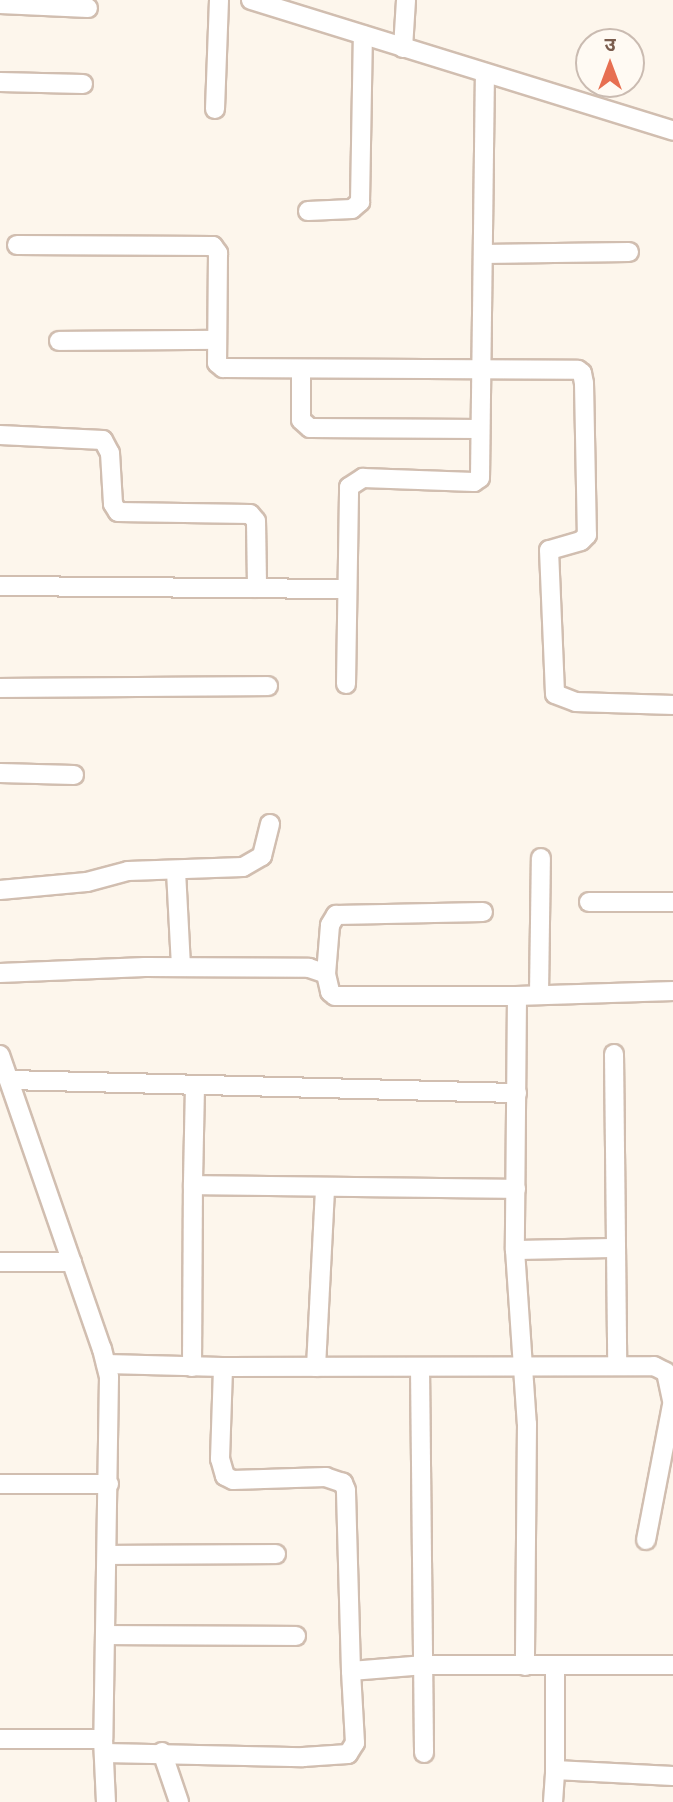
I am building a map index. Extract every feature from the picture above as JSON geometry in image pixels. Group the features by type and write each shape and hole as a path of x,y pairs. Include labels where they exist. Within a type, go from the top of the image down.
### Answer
{"street":[{"path":"215,109 219,0"},
{"path":"251,0 673,131"},
{"path":"403,48 406,0"},
{"path":"0,4 88,8"},
{"path":"308,211 352,209 360,202 363,35"},
{"path":"346,684 349,487 363,478 474,482 481,474 485,73"},
{"path":"0,82 83,84"},
{"path":"17,245 213,246 218,253 217,363 220,368 567,368 582,373 587,536 581,541 549,550 555,694 576,702 673,705"},
{"path":"483,254 629,252"},
{"path":"59,341 217,340"},
{"path":"301,369 302,420 310,428 480,429"},
{"path":"0,435 103,440 110,453 113,504 118,512 250,513 256,520 257,588"},
{"path":"0,586 346,589"},
{"path":"0,688 268,686"},
{"path":"0,774 74,775"},
{"path":"0,890 87,882 128,871 243,867 256,861 265,850 270,824"},
{"path":"539,994 541,858"},
{"path":"176,871 181,967"},
{"path":"589,902 673,902"},
{"path":"483,912 336,915 330,925 326,974 330,992 335,996 517,996 673,991"},
{"path":"0,973 181,967 309,968 326,974"},
{"path":"517,996 515,1250 527,1424 525,1666"},
{"path":"614,1054 617,1366"},
{"path":"0,1055 106,1364 110,1389 104,1746 106,1802"},
{"path":"9,1080 517,1093"},
{"path":"192,1367 195,1086"},
{"path":"193,1185 516,1189"},
{"path":"316,1367 325,1187"},
{"path":"515,1250 614,1248"},
{"path":"0,1262 72,1262"},
{"path":"106,1364 192,1367 663,1368 673,1405 646,1540"},
{"path":"0,1739 162,1752 303,1757 348,1754 355,1743 346,1490 343,1483 326,1477 233,1480 225,1476 220,1459 223,1367"},
{"path":"420,1368 424,1753"},
{"path":"0,1484 109,1484"},
{"path":"108,1555 276,1554"},
{"path":"107,1635 296,1636"},
{"path":"351,1671 425,1665 673,1665"},
{"path":"554,1802 555,1665"},
{"path":"162,1752 179,1802"},
{"path":"555,1770 673,1776"}]}
